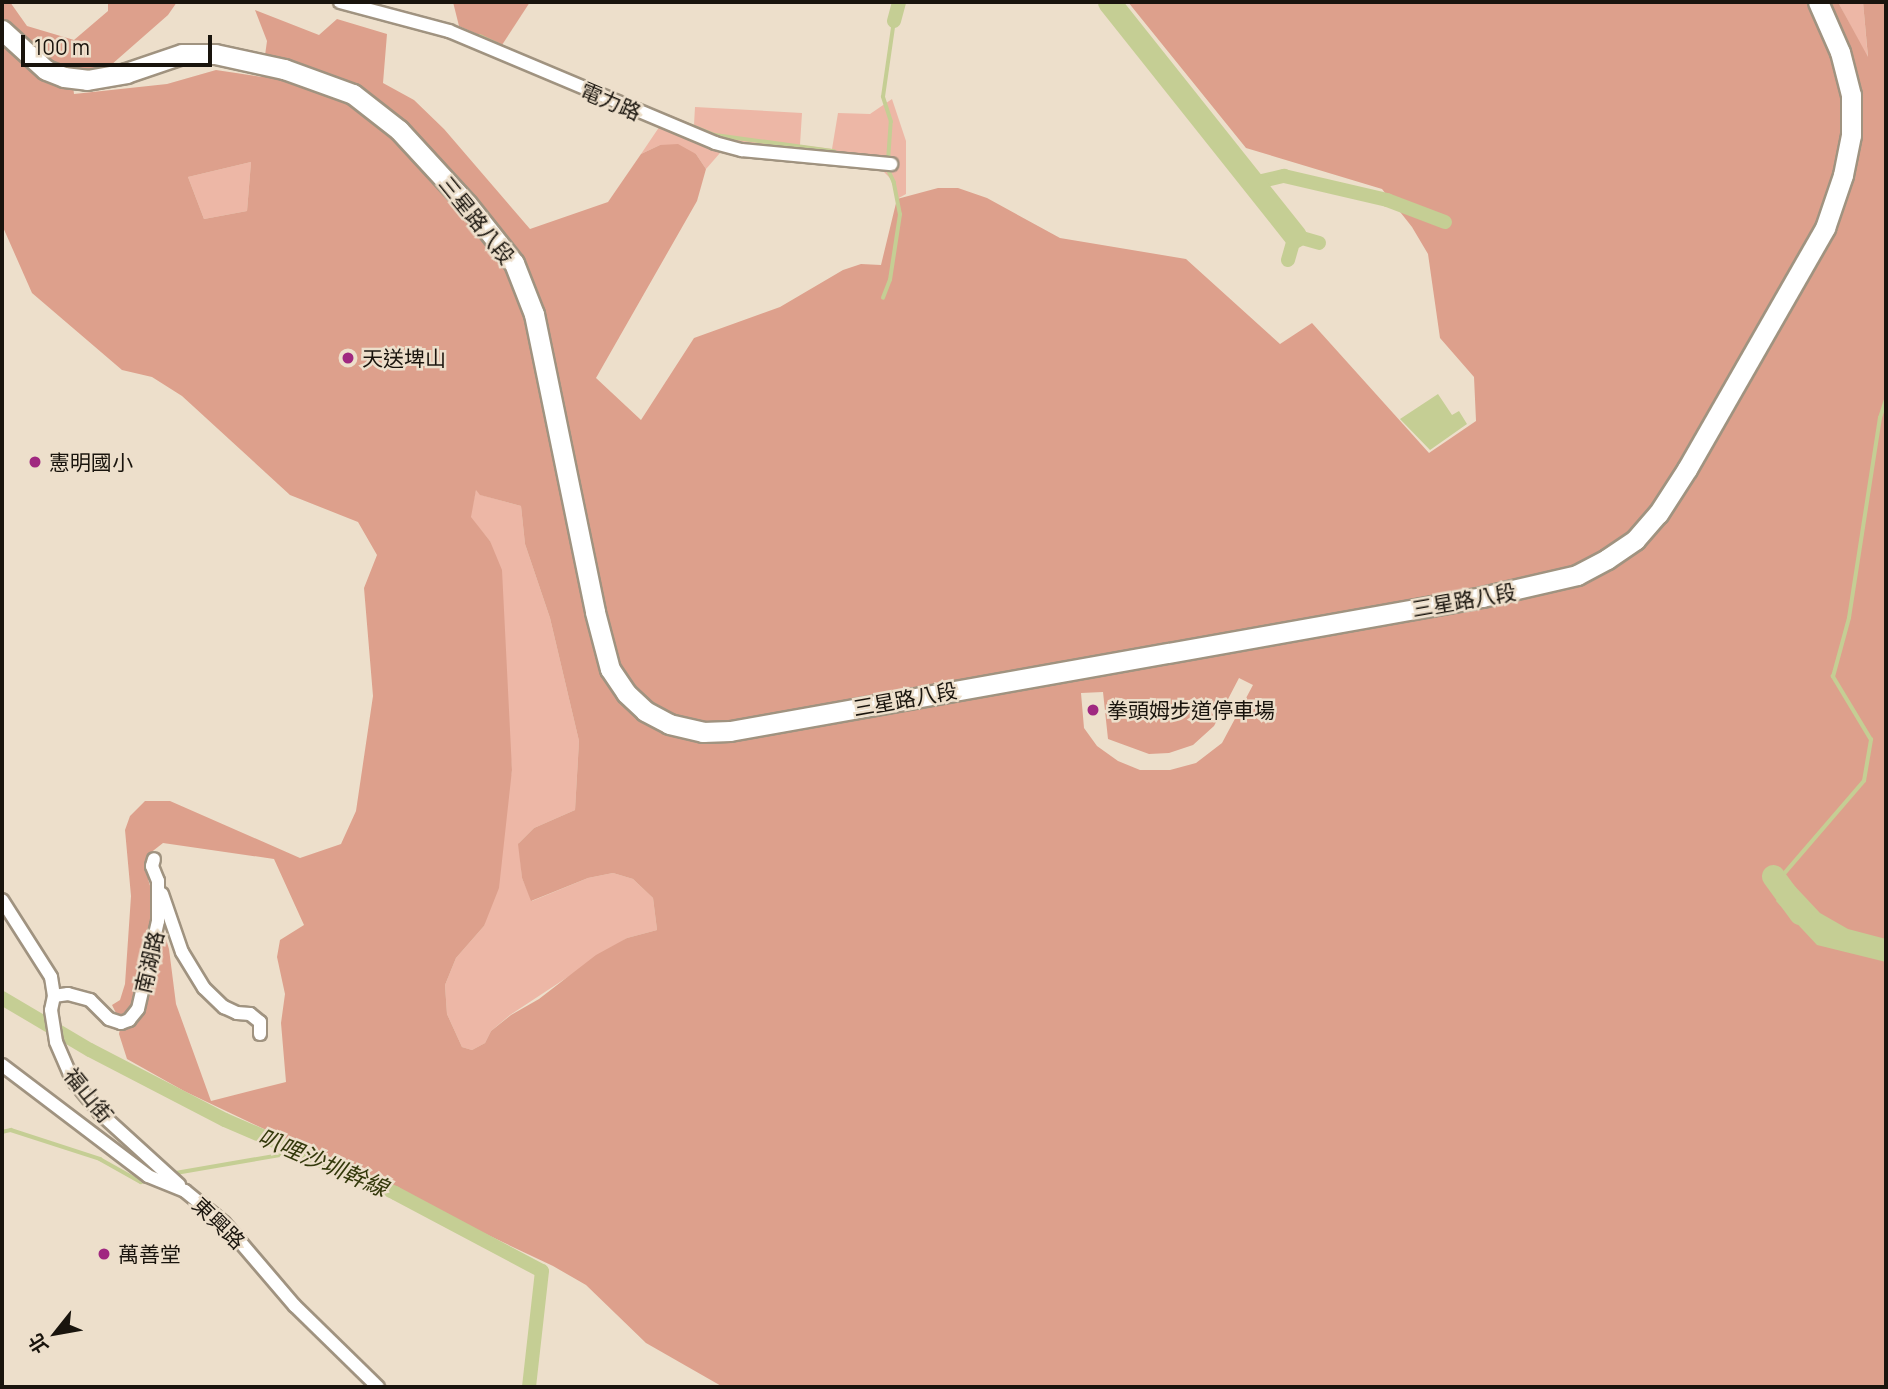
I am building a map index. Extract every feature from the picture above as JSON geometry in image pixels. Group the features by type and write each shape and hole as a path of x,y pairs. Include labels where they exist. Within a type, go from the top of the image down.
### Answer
{"main road":[{"name":"三星路八段","path":"2,30 46,70 64,78 87,80 126,73 182,54 215,54 284,69 354,94 399,130 467,204 514,263 534,314 610,668 626,693 645,711 669,724 703,732 730,731 1494,595 1577,575 1607,559 1635,540 1658,514 1688,469 1825,228 1843,176 1851,135 1851,95 1840,52 1818,2"}],"street":[{"name":"電力路","path":"340,2 449,31 715,143 742,150 891,164"},
{"name":"南湖路","path":"54,996 68,994 90,1000 109,1019 121,1023 129,1020 138,1010 158,921 158,881 152,866 154,859"},
{"path":"158,881 181,952 204,988 224,1007 237,1013 250,1014 260,1022 260,1034"},
{"name":"福山街","path":"2,900 51,977 54,996 52,1020 62,1063 86,1097 185,1191"},
{"name":"東興路","path":"2,1065 148,1176 185,1191 224,1223 295,1306 377,1387"}],"shaded area":[{"path":"2,2 10,2 27,26 74,40 108,11 108,2 177,2 168,15 111,65 72,77 74,94 167,84 216,70 262,77 267,41 255,10 319,35 337,19 387,34 383,83 414,100 444,129 530,229 608,202 641,154 660,145 678,144 696,154 706,169 697,201 596,378 641,420 694,338 780,307 843,270 861,264 881,265 897,199 938,188 958,188 987,198 1060,238 1186,259 1280,344 1312,323 1429,453 1476,421 1474,377 1440,338 1428,254 1412,227 1382,189 1246,148 1128,2 1838,2 1868,57 1863,2 1886,2 1886,1387 723,1387 646,1343 586,1285 553,1266 184,1091 127,1059 119,1034 121,1023 112,1005 120,1000 125,984 131,896 125,830 130,816 145,801 170,801 300,858 341,844 356,811 373,696 364,588 377,555 358,522 290,495 182,396 152,377 122,370 32,293 2,225","holes":["251,162 247,211 204,219 188,177","476,490 480,495 521,506 525,544 550,618 579,741 575,810 534,828 518,844 522,878 531,901 588,878 613,873 633,879 653,898 657,930 627,938 596,955 539,999 511,1015 491,1031 485,1043 472,1050 462,1047 447,1014 445,985 456,958 484,926 499,888 512,770 502,570 490,541 471,517","1239,678 1253,685 1222,743 1196,763 1170,770 1140,770 1118,761 1097,746 1084,728 1081,693 1103,692 1108,739 1149,754 1169,753 1193,745 1214,726","163,843 274,859 304,925 280,940 277,957 285,994 281,1023 286,1082 211,1101 176,1004 169,949 148,879 149,854"]},
{"path":"453,2 530,2 502,45 459,26"},
{"path":"1838,2 1863,2 1868,59"},
{"path":"892,99 906,141 906,194 897,199 891,179 883,171 720,153 706,169 696,154 660,145 641,154 668,114 694,125 695,107 802,113 800,145 832,149 838,113 870,114"},
{"path":"251,162 247,211 204,219 188,177"},
{"path":"1438,394 1452,415 1459,411 1467,424 1430,450 1400,419"},
{"path":"476,489 481,495 521,506 525,544 550,618 579,741 575,810 534,828 519,843 522,878 532,901 588,878 613,873 633,879 653,898 657,930 627,938 510,1015 491,1031 485,1043 472,1050 462,1047 447,1014 445,985 456,958 484,926 512,770 490,541 470,517"},
{"path":"1789,880 1820,913 1848,929 1886,939 1886,962 1817,945 1776,901"}],"waterway":[{"path":"894,21 899,2"},
{"path":"1109,2 1295,236"},
{"path":"888,161 891,122 883,97 894,21"},
{"path":"480,36 510,50"},
{"path":"656,112 715,135 834,151"},
{"path":"883,298 890,280 900,215 894,183 887,168"},
{"path":"1253,183 1284,176 1387,200 1445,222"},
{"path":"1295,236 1319,243"},
{"path":"1288,260 1295,236"},
{"path":"1777,882 1864,781 1871,740 1833,677 1849,618 1880,418 1886,400"},
{"path":"1773,876 1800,913"},
{"name":"叭哩沙圳幹線","path":"2,998 90,1050 225,1120 395,1193 542,1271 529,1387"},
{"path":"2,1132 11,1130 100,1159 141,1182 149,1180"},
{"path":"170,1174 303,1151"}],"place":[{"name":"天送埤山","path":"348,358"},
{"name":"憲明國小","path":"35,462"},
{"name":"拳頭姆步道停車場","path":"1093,710"},
{"name":"萬善堂","path":"104,1254"}]}
